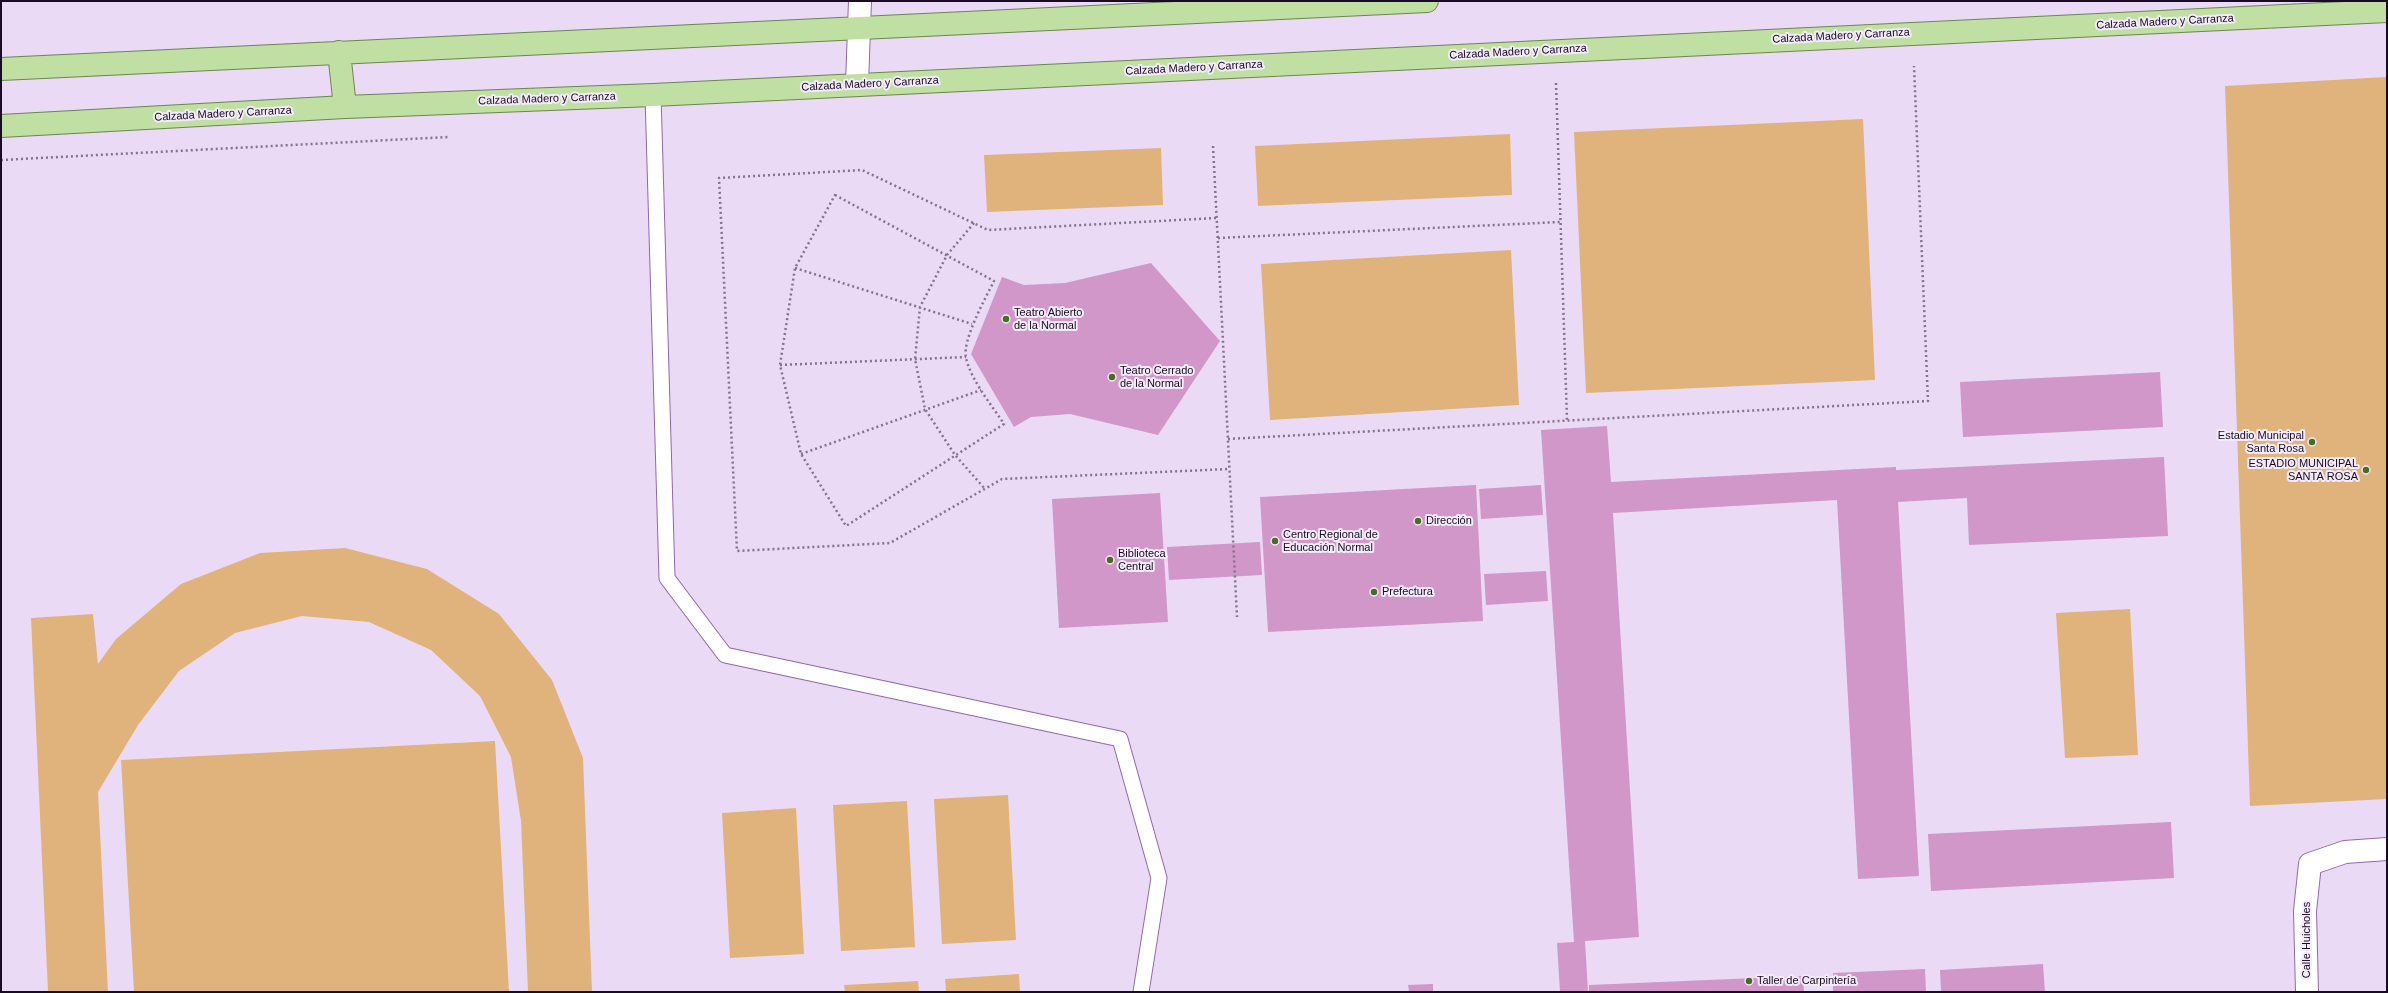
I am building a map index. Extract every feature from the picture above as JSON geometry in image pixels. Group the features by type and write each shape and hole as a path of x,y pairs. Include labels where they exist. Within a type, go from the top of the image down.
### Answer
{"main road":[{"path":"1,69 1426,1"},
{"name":"Calzada Madero y Carranza","path":"1,126 345,107 653,95 1554,50 2387,11"},
{"path":"339,52 345,107"}],"street":[{"path":"857,84 860,1"},
{"name":"Calle Huicholes","path":"2307,992 2305,911 2310,864 2345,852 2387,849"}],"lane":[{"path":"653,95 666,578 725,655 1120,738 1159,878 1141,992"}],"path":[{"path":"1228,438 1928,401 1912,33"},
{"path":"1554,50 1567,420"},
{"path":"1213,146 1237,617"},
{"path":"1216,218 988,230 862,170 718,178 737,551 890,543 1002,479 1229,469"},
{"path":"835,195 994,281 972,324 966,357 981,390 1004,424 846,526 801,454 780,365 795,268 835,195"},
{"path":"1218,238 1560,222"},
{"path":"974,223 946,255 920,307 915,359 925,409 955,455 986,489"},
{"path":"795,268 972,324"},
{"path":"780,365 966,357"},
{"path":"801,454 981,390"}],"shaded area":[{"name":"Estadio Municipal Santa Rosa","path":"2387,77 2387,799 2250,806 2225,86"},
{"path":"1863,119 1875,380 1586,393 1574,132"},
{"path":"1510,134 1512,195 1258,206 1255,146"},
{"path":"1161,148 1163,205 987,212 984,155"},
{"path":"1511,250 1519,405 1270,420 1261,264"},
{"path":"345,548 427,569 499,614 552,680 583,758 592,992 528,992 521,821 511,757 480,696 431,650 369,622 302,616 235,633 179,671 138,725 98,792 108,992 48,992 31,618 93,614 98,664 116,639 181,584 260,553"},
{"path":"2130,609 2138,755 2065,758 2056,613"},
{"path":"495,741 509,992 134,992 121,760"},
{"path":"1008,795 1016,940 942,944 934,799"},
{"path":"907,801 915,947 841,951 833,805"},
{"path":"796,808 804,954 730,958 722,813"},
{"path":"1019,974 1020,992 946,992 945,979"},
{"path":"918,981 919,992 845,992 844,985"}],"building":[{"name":"Teatro Cerrado de la Normal","path":"1151,263 1220,341 1158,435 1070,414 1031,417 1014,427 971,354 1002,277 1024,285 1065,283"},
{"path":"2160,372 2163,427 1963,437 1960,382"},
{"path":"1607,426 1611,482 1896,467 1896,470 2164,457 2168,536 1969,545 1967,498 1898,502 1919,876 1858,879 1837,500 1613,513 1639,937 1585,941 1588,992 1560,992 1557,943 1574,942 1541,430"},
{"path":"1476,485 1483,621 1268,632 1260,497"},
{"path":"1541,485 1543,515 1481,519 1479,489"},
{"name":"Biblioteca Central","path":"1160,493 1168,622 1059,628 1052,499"},
{"path":"1260,542 1262,575 1169,580 1167,547"},
{"path":"1546,571 1548,601 1486,605 1484,574"},
{"path":"2171,822 2174,878 1931,891 1928,834"},
{"path":"2043,964 2045,992 1941,992 1940,970"},
{"path":"1925,969 1926,992 1833,992 1833,973"},
{"name":"Taller de Carpintería","path":"1803,976 1804,992 1589,992 1589,985"},
{"path":"1433,984 1433,992 1409,992 1408,985"}],"place":[{"name":"Teatro Abierto de la Normal","path":"1006,319"},
{"name":"Teatro Cerrado de la Normal","path":"1112,377"},
{"name":"Estadio Municipal Santa Rosa","path":"2312,442"},
{"name":"ESTADIO MUNICIPAL SANTA ROSA","path":"2366,470"},
{"name":"Dirección","path":"1418,521"},
{"name":"Centro Regional de Educación Normal","path":"1275,541"},
{"name":"Biblioteca Central","path":"1110,560"},
{"name":"Prefectura","path":"1374,592"},
{"name":"Taller de Carpintería","path":"1749,981"}]}
